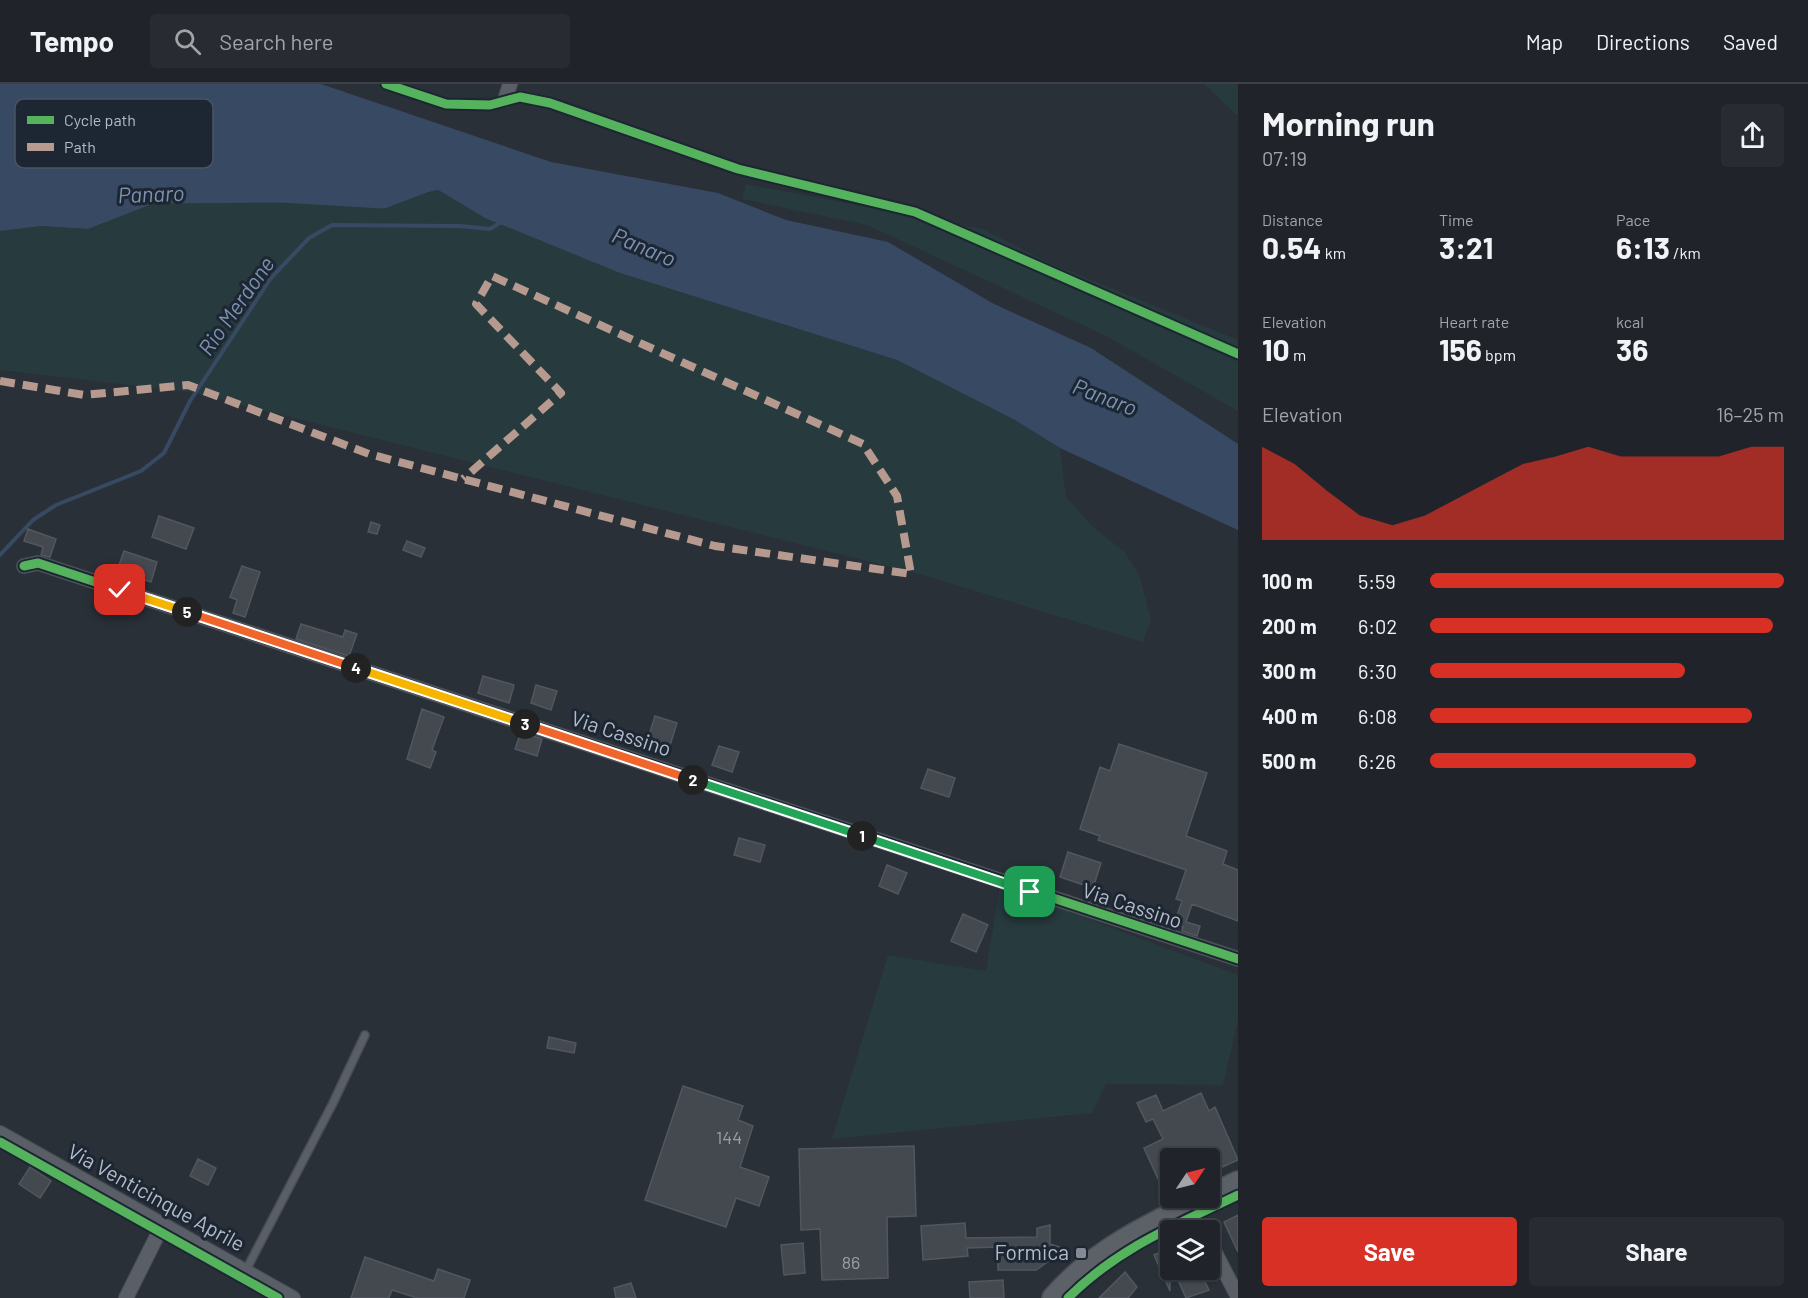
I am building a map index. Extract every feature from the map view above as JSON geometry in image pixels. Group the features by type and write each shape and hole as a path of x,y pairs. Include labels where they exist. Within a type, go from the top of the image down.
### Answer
{"main road":[{"path":"1220,1190 1238,1182"},
{"path":"1053,1298 1064,1285 1107,1250 1185,1208"}],"street":[{"path":"505,100 510,84"},
{"name":"Via Cassino","path":"24,566 38,563 1238,959"},
{"name":"Via Venticinque Aprile","path":"0,1134 293,1298"},
{"path":"126,1298 162,1226"},
{"path":"1220,1262 1238,1297"}],"lane":[{"path":"245,1272 333,1103 364,1035"}],"green space":[{"path":"1204,84 1238,84 1238,116"},
{"path":"425,182 485,218 620,273 897,360 1013,419 1060,448 1066,497 1094,528 1124,551 1139,574 1151,619 1143,642 919,574 190,392 0,370 0,231 42,226 88,229 196,187 383,198"},
{"path":"746,184 983,229 1047,262 1238,340 1238,411 1104,335 867,225 742,199"},
{"path":"1000,886 1238,975 1238,1020 1223,1085 1106,1084 1092,1113 832,1139 888,955 986,971"}],"water":[{"path":"0,84 321,84 551,162 718,193 786,220 888,242 994,304 1091,348 1238,444 1238,530 1060,448 1013,419 897,360 620,273 485,218 425,182 383,198 196,187 88,229 42,226 0,231"}],"building":[{"path":"159,516 194,528 186,549 152,537"},
{"path":"371,522 380,525 377,534 368,532"},
{"path":"28,529 56,539 50,557 41,555 43,547 24,541"},
{"path":"407,541 425,548 421,557 403,550"},
{"path":"124,551 157,562 151,582 117,571"},
{"path":"242,566 260,572 245,617 233,613 237,600 230,597"},
{"path":"301,624 343,637 345,630 357,634 349,656 296,639"},
{"path":"483,676 514,685 509,703 478,693"},
{"path":"536,685 557,691 551,710 531,703"},
{"path":"422,709 444,717 432,750 436,752 430,768 407,759"},
{"path":"655,716 677,723 667,755 645,748"},
{"path":"521,732 542,739 537,756 515,749"},
{"path":"1119,744 1207,773 1186,836 1227,851 1223,864 1238,870 1238,921 1192,904 1186,922 1200,926 1197,936 1182,931 1183,927 1174,924 1182,901 1176,899 1186,870 1098,840 1100,836 1080,829 1100,767 1110,771"},
{"path":"719,746 739,752 732,772 712,765"},
{"path":"928,769 955,778 949,797 921,788"},
{"path":"739,838 765,845 760,862 734,855"},
{"path":"1068,852 1101,863 1093,888 1060,877"},
{"path":"887,865 907,873 898,894 879,886"},
{"path":"963,914 988,925 976,952 951,941"},
{"path":"549,1037 576,1043 574,1053 547,1048"},
{"path":"683,1086 743,1106 738,1120 753,1126 740,1167 769,1177 759,1206 736,1198 726,1227 645,1200"},
{"path":"1201,1093 1209,1111 1215,1107 1238,1160 1220,1168 1220,1148 1160,1148 1160,1183 1144,1148 1163,1139 1153,1119 1146,1122 1137,1103 1156,1095 1163,1111"},
{"path":"914,1146 916,1216 887,1217 888,1278 822,1280 820,1229 801,1230 799,1149"},
{"path":"198,1159 216,1168 208,1185 190,1176"},
{"path":"30,1167 51,1181 40,1198 19,1184"},
{"path":"1238,1215 1238,1252 1224,1222"},
{"path":"965,1223 966,1238 1037,1237 1037,1228 1050,1225 1050,1244 1066,1249 1036,1270 998,1270 998,1247 967,1248 968,1256 923,1260 921,1226"},
{"path":"803,1243 805,1273 784,1275 781,1245"},
{"path":"1160,1252 1160,1268 1154,1255"},
{"path":"365,1257 434,1281 438,1269 470,1280 464,1298 417,1298 392,1290 389,1298 351,1298"},
{"path":"1125,1272 1137,1287 1128,1298 1099,1298"},
{"path":"1003,1280 1004,1298 970,1298 969,1282"},
{"path":"1165,1280 1170,1280 1170,1291"},
{"path":"1178,1280 1204,1280 1209,1290 1186,1298"},
{"path":"631,1283 636,1298 616,1298 614,1288"}],"waterway":[{"name":"Panaro","path":"153,193 281,192 383,198 425,182 451,176"},
{"name":"Rio Merdone","path":"0,555 33,520 56,505 141,471 164,453 190,401 271,278 309,238 332,225 460,226 490,229 503,221"}],"marked path":[{"path":"0,381 84,395 188,385 369,454 715,546 911,574 897,496 863,444 492,276 476,304 561,393 463,479"}],"cycle path":[{"path":"386,84 446,104 490,105 520,97 550,103 738,169 915,212 1238,354"},
{"path":"24,566 38,563 1238,959"},
{"path":"0,1142 278,1298"},
{"path":"1068,1298 1087,1280 1127,1251 1238,1195"}],"place":[{"name":"Formica","path":"1081,1253"}],"route":[{"path":"120,590 1030,892"}]}
